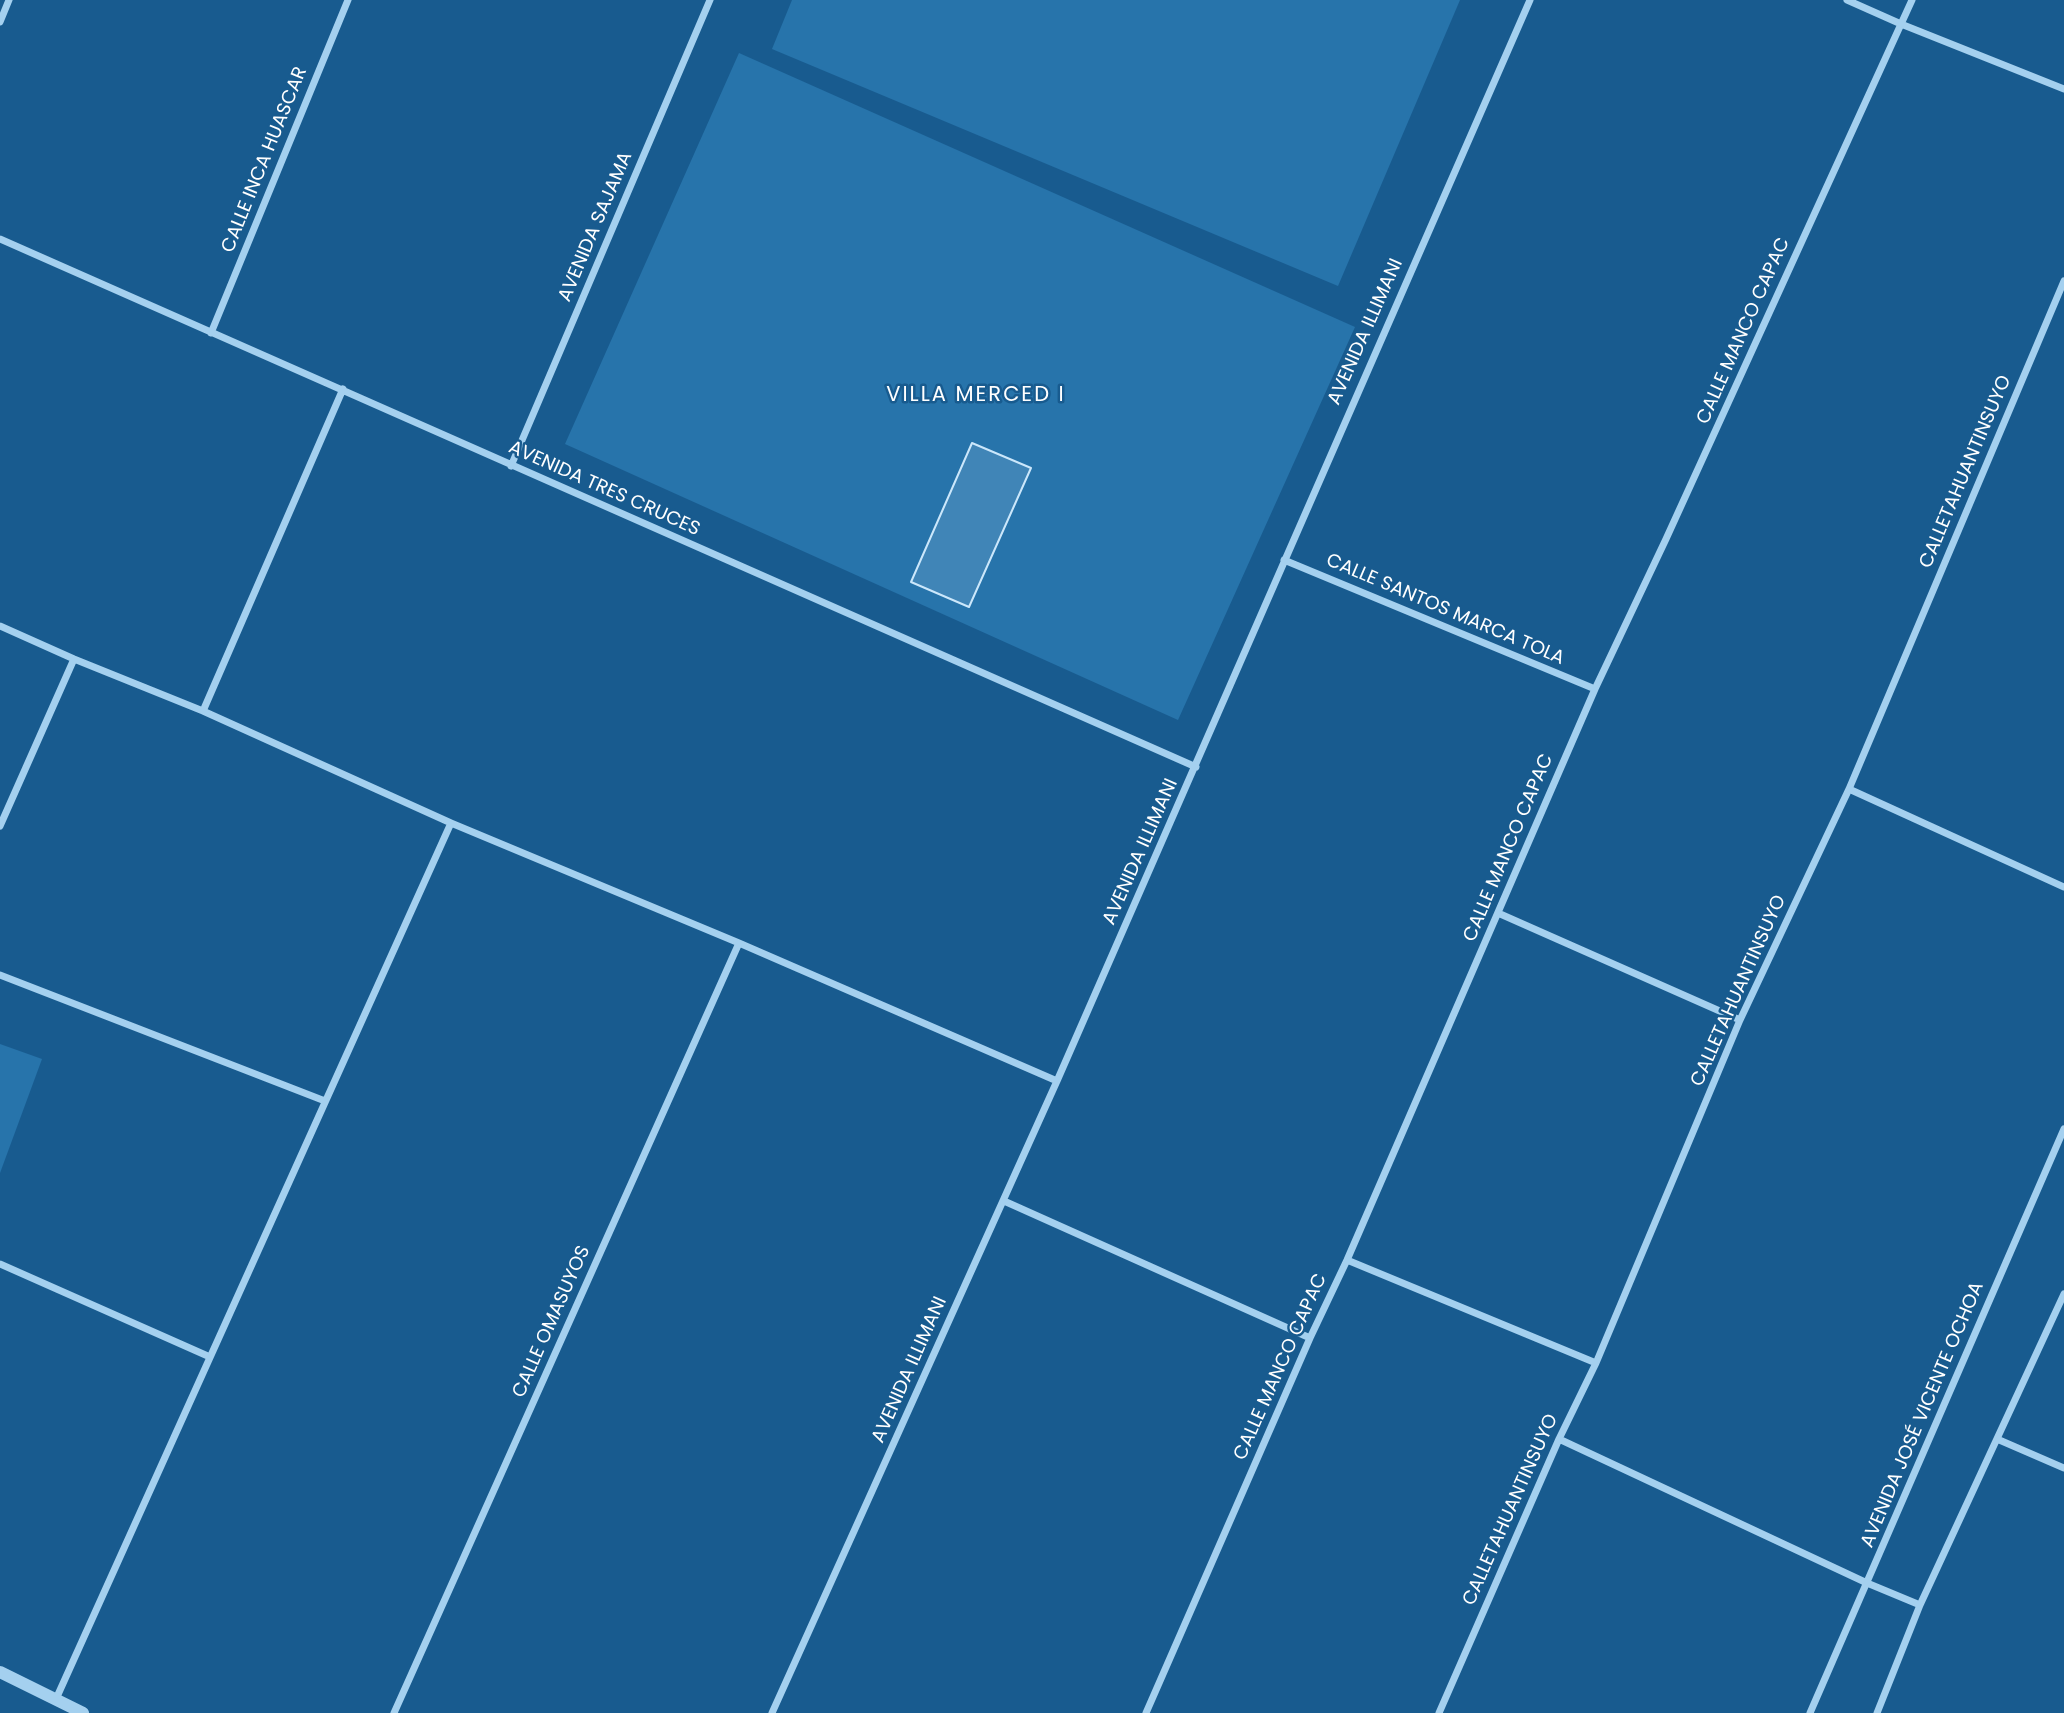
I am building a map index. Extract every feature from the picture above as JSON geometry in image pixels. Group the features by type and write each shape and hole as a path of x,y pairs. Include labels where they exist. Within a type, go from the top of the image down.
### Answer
{"street":[{"path":"0,22 9,0"},
{"name":"CALLE INCA HUASCAR","path":"211,333 348,0"},
{"name":"AVENIDA SAJAMA","path":"511,466 710,0"},
{"name":"AVENIDA ILLIMANI","path":"772,1713 1196,768 1283,560 1530,0"},
{"path":"1847,0 2064,89"},
{"name":"CALLE MANCO CAPAC","path":"1146,1713 1310,1338 1347,1260 1595,689 1912,0"},
{"name":"AVENIDA TRES CRUCES","path":"0,239 1196,768"},
{"name":"CALLETAHUANTINSUYO","path":"1440,1713 1559,1439 1596,1363 1740,1020 1849,789 2064,281"},
{"path":"203,710 343,389"},
{"name":"CALLE SANTOS MARCA TOLA","path":"1283,560 1595,689"},
{"path":"0,626 74,659 203,710 451,823 739,943 1057,1081"},
{"path":"0,826 74,659"},
{"path":"1849,789 2064,887"},
{"path":"56,1699 451,823"},
{"path":"1498,913 1740,1020"},
{"name":"CALLE OMASUYOS","path":"394,1713 739,943"},
{"path":"0,975 325,1101"},
{"name":"AVENIDA JOSÉ VICENTE OCHOA","path":"1810,1713 2064,1129"},
{"path":"1004,1201 1310,1338"},
{"path":"1347,1260 1596,1363"},
{"path":"0,1264 209,1357"},
{"path":"1877,1713 1920,1605 2064,1294"},
{"path":"1559,1439 1867,1583 1920,1605"},
{"path":"1997,1439 2064,1468"},
{"path":"0,1672 83,1713"}],"shaded area":[{"path":"792,0 1460,0 1338,286 772,49"},
{"path":"739,53 1355,327 1178,720 565,444"},
{"path":"0,1044 42,1059 0,1173"}],"building":[{"path":"972,443 1031,468 969,607 911,582"}],"district":[{"name":"VILLA MERCED I","path":"976,396"}]}
